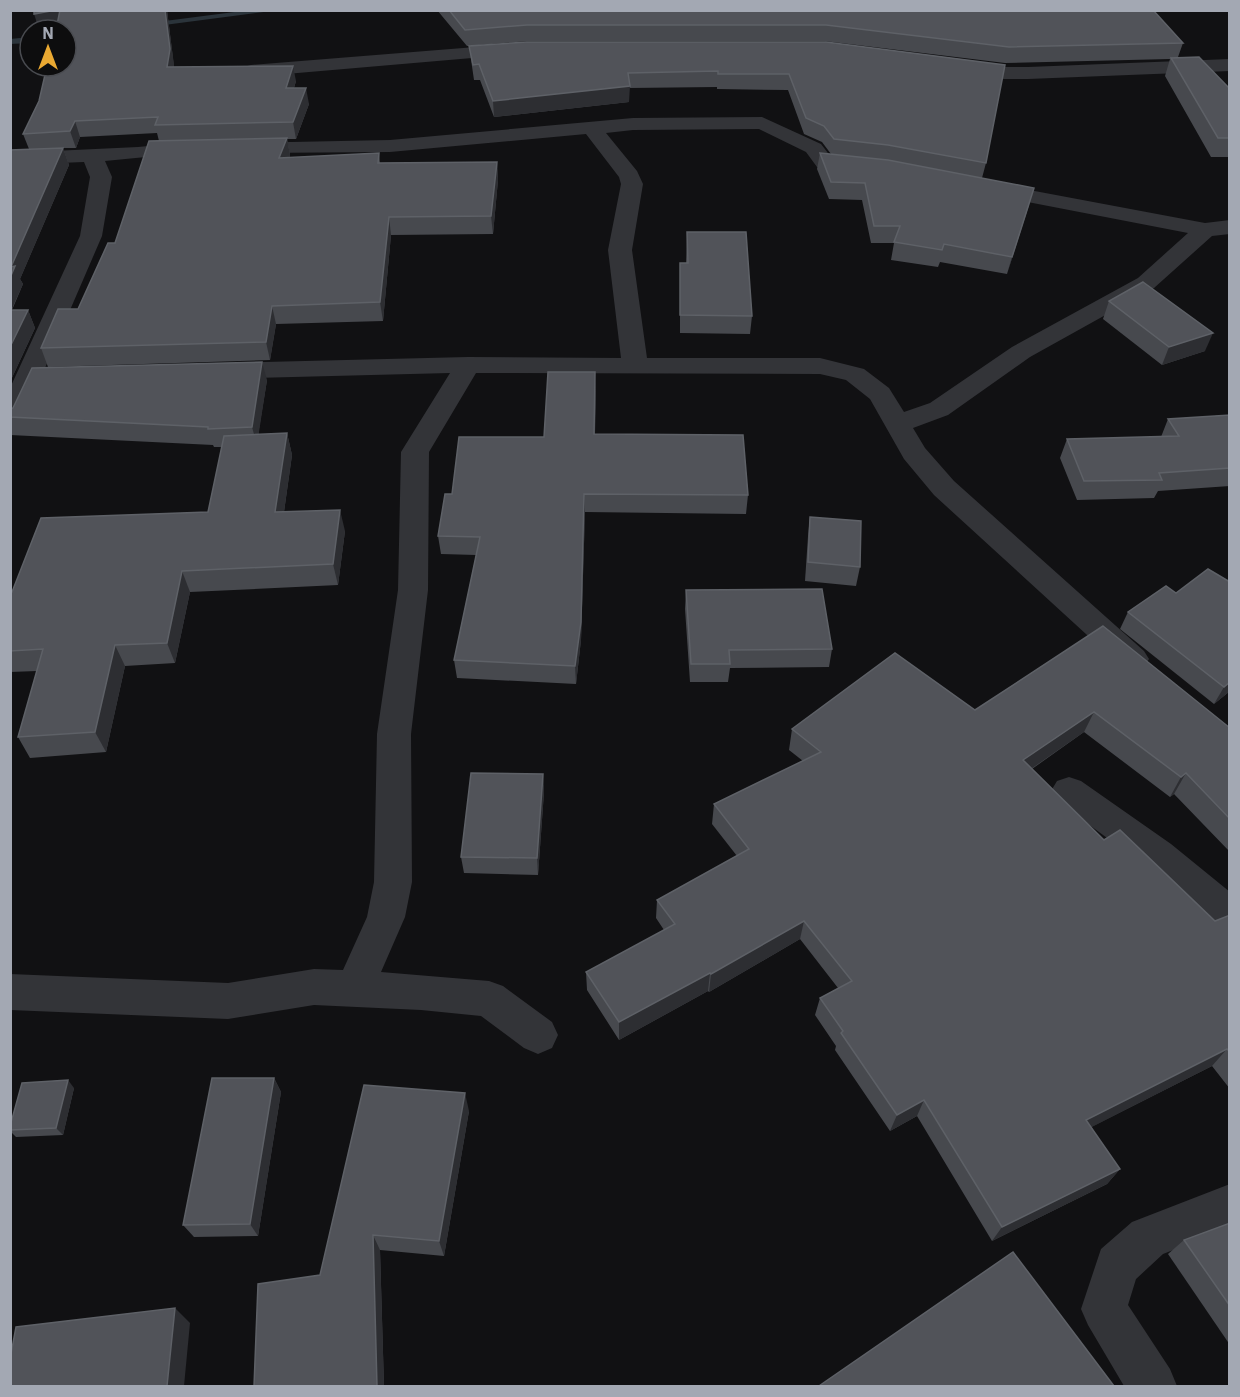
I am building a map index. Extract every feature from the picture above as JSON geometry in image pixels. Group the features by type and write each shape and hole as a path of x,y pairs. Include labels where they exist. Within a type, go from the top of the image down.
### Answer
{"street":[{"path":"238,72 528,49"},
{"path":"945,65 1004,73 1230,65"},
{"path":"10,159 138,153 171,148 390,146 633,124 762,123 814,148 824,163 875,168"},
{"path":"592,128 629,176 632,184 620,250 635,364"},
{"path":"10,419 41,376 91,236 101,177 92,156"},
{"path":"966,184 1205,230 1230,227"},
{"path":"898,424 939,409 955,400 1021,352 1146,283 1205,230"},
{"path":"354,988 386,917 393,882 394,734 413,590 415,452 468,364"},
{"path":"195,372 468,364 820,366 841,369 855,374 880,394 914,453 944,488 1108,639 1151,674"},
{"path":"1069,791 1158,855 1230,915"},
{"path":"10,992 228,1001 314,987 354,988 489,999 538,1035"},
{"path":"1153,1386 1133,1358 1104,1309 1117,1265 1148,1238 1230,1206"}],"building":[{"path":"34,10 56,10 34,14"},
{"path":"60,10 165,10 170,49 167,67 293,66 286,88 306,88 293,122 155,125 158,117 75,121 70,131 23,134 39,101 44,78 78,78 78,18 58,18"},
{"path":"449,10 1153,10 1183,43 1009,47 826,25 527,25 465,30"},
{"path":"527,42 826,42 1005,65 986,163 888,145 834,139 824,126 806,118 789,74 718,74 718,71 628,73 630,86 493,101 479,64 473,65 469,46"},
{"path":"1199,57 1230,89 1230,138 1218,138 1171,58"},
{"path":"287,138 279,158 379,153 378,163 497,162 491,216 389,217 380,302 272,306 266,342 41,348 58,309 78,309 108,243 115,243 149,141"},
{"path":"63,148 11,267 15,266 10,278 10,150"},
{"path":"820,153 888,160 1034,188 1012,257 944,244 942,250 894,242 900,226 874,226 865,183 831,182"},
{"path":"687,232 746,232 752,316 680,315 680,263 688,263"},
{"path":"1143,282 1213,333 1169,347 1109,301"},
{"path":"10,310 28,310 10,347"},
{"path":"262,362 252,427 208,429 208,427 10,417 10,409 13,408 32,368"},
{"path":"548,372 595,372 594,434 743,435 748,495 584,494 581,622 575,666 454,660 480,537 438,536 445,494 452,494 459,437 544,437"},
{"path":"1230,415 1230,468 1159,473 1162,480 1084,481 1067,439 1179,436 1168,419"},
{"path":"287,433 275,512 340,510 333,564 182,571 167,643 115,645 95,732 18,737 43,649 10,651 10,592 12,592 41,518 208,512 224,436"},
{"path":"810,517 861,521 860,567 808,562"},
{"path":"1208,569 1230,582 1230,682 1224,687 1128,612 1166,586 1176,593"},
{"path":"822,589 832,649 729,650 730,664 691,664 686,590"},
{"path":"1103,626 1230,728 1230,819 1186,773 1181,777 1094,712 1023,760 1104,840 1120,830 1215,921 1230,915 1230,1052 1227,1049 1086,1120 1120,1169 1002,1227 924,1100 897,1115 841,1033 843,1031 820,998 852,981 804,921 711,974 619,1022 586,972 675,924 657,900 749,849 714,804 821,752 792,729 895,653 975,710"},
{"path":"471,773 543,774 537,858 461,857"},
{"path":"212,1078 274,1078 250,1224 183,1225"},
{"path":"68,1080 56,1128 10,1130 22,1083"},
{"path":"364,1085 465,1093 439,1241 373,1235 377,1386 254,1386 258,1284 320,1275"},
{"path":"1230,1223 1230,1306 1184,1240"},
{"path":"1013,1252 1114,1386 819,1386"},
{"path":"175,1308 167,1386 10,1386 10,1359 16,1327"}],"waterway":[{"path":"149,25 275,10"},
{"path":"10,42 18,41"}]}
